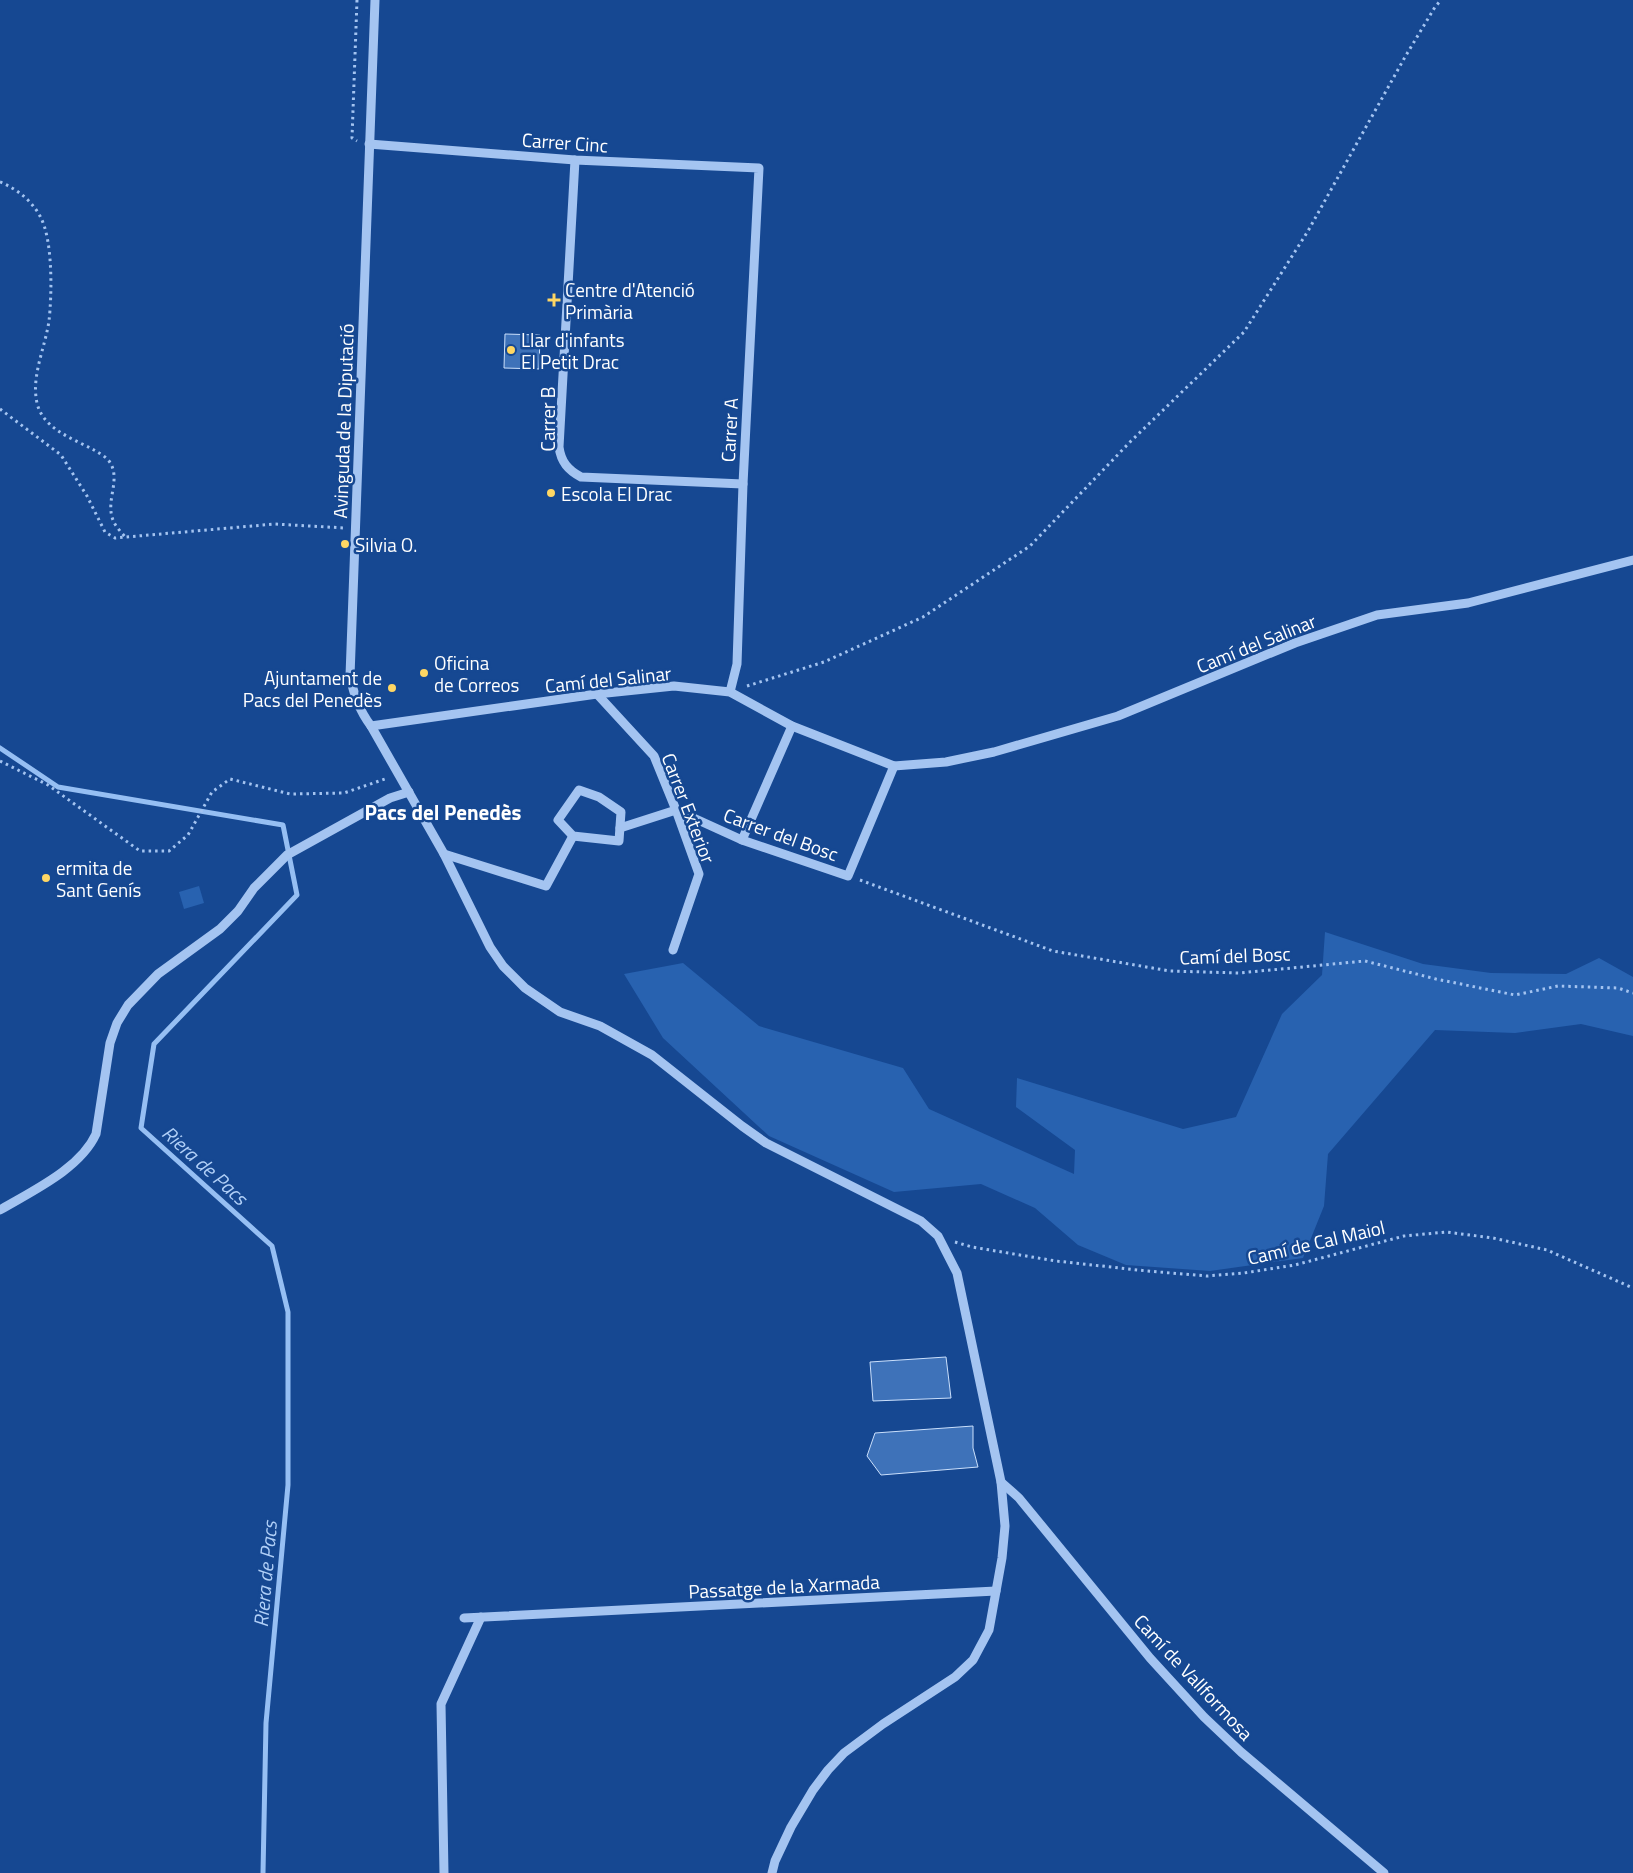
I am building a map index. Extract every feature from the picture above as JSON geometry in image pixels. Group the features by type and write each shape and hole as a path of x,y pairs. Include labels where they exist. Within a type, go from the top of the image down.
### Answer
{"street":[{"name":"Avinguda de la Diputació","path":"375,0 350,676 353,693 360,711 371,726 444,854 490,947 503,966 525,988 560,1012 600,1026 652,1055 766,1143 899,1209 921,1222 938,1236"},
{"name":"Carrer Cinc","path":"369,146 575,160 759,168"},
{"name":"Carrer B","path":"575,160 560,456 572,472 582,477 743,484"},
{"name":"Carrer A","path":"730,692 737,664 743,484 759,168"},
{"name":"Camí del Salinar","path":"894,766 946,762 994,752 1118,716 1295,643 1376,615 1468,603 1633,560"},
{"name":"Camí del Salinar","path":"371,726 598,694 674,686 730,692"},
{"path":"730,692 792,726 894,766 848,876"},
{"name":"Carrer Exterior","path":"598,694 654,756 699,874 673,950"},
{"path":"742,840 792,726"},
{"path":"579,790 599,797 621,812 619,841 573,836 558,820 579,790"},
{"path":"0,1210 44,1184 71,1164 92,1143 96,1134 110,1043 117,1023 128,1005 158,974 220,929 238,911 254,888 287,855 390,798 409,792"},
{"path":"620,828 676,810"},
{"name":"Carrer del Bosc","path":"676,810 742,840 848,876"},
{"path":"444,854 546,886 573,836"},
{"path":"772,1873 775,1861 791,1827 813,1790 828,1770 844,1753 883,1724 955,1677 973,1660 989,1630 1002,1558 1005,1526 1001,1482 957,1274 938,1236"},
{"name":"Camí de Vallformosa","path":"1001,1482 1019,1498 1150,1658 1204,1717 1241,1752 1384,1873"},
{"name":"Passatge de la Xarmada","path":"464,1618 996,1591"},
{"path":"444,1873 441,1704 481,1617"}],"path":[{"path":"357,0 352,138 369,146"},
{"path":"730,692 824,662 922,617 1030,546 1130,442 1244,332 1308,231 1404,58 1441,0"},
{"path":"0,182 27,198 40,216 47,240 51,282 49,321 35,382 37,403 43,419 52,427 108,459 115,475 110,505 113,521 126,538"},
{"path":"0,410 61,455 87,496 105,532 115,538 275,524 355,528"},
{"path":"0,762 48,785 140,851 169,851 188,836 212,792 230,779 290,794 344,793 399,775"},
{"name":"Camí del Bosc","path":"848,876 1053,951 1170,971 1239,972 1365,961 1436,979 1514,995 1558,986 1618,988 1633,993"},
{"name":"Camí de Cal Maiol","path":"938,1236 972,1248 1056,1261 1207,1276 1244,1273 1295,1265 1404,1236 1446,1232 1493,1238 1547,1250 1633,1288"}],"shaded area":[{"path":"199,886 204,903 184,909 179,892"},
{"path":"1325,932 1423,964 1491,973 1566,974 1599,958 1633,977 1633,1036 1581,1024 1515,1033 1435,1030 1328,1154 1324,1206 1303,1258 1210,1271 1126,1265 1078,1245 1035,1208 981,1184 894,1192 769,1136 663,1038 624,974 683,963 759,1026 903,1068 929,1109 1074,1174 1075,1150 1016,1107 1017,1078 1183,1129 1236,1117 1282,1014 1322,975"}],"building":[{"path":"505,334 540,335 539,369 504,368"},
{"path":"946,1357 951,1398 873,1401 870,1362"},
{"path":"973,1426 973,1448 978,1467 881,1475 867,1456 875,1433"}],"waterway":[{"name":"Riera de Pacs","path":"0,748 58,787 283,825 297,895 154,1044 141,1128 272,1246 288,1312 288,1485 266,1723 263,1873"}],"place":[{"name":"Centre d'Atenció Primària","path":"554,300"},
{"name":"Llar d'infants El Petit Drac","path":"511,350"},
{"name":"Escola El Drac","path":"551,493"},
{"name":"Silvia O.","path":"345,544"},
{"name":"Oficina de Correos","path":"424,673"},
{"name":"Ajuntament de Pacs del Penedès","path":"392,688"},
{"name":"ermita de Sant Genís","path":"46,878"}],"district":[{"name":"Pacs del Penedès","path":"443,812"}]}
